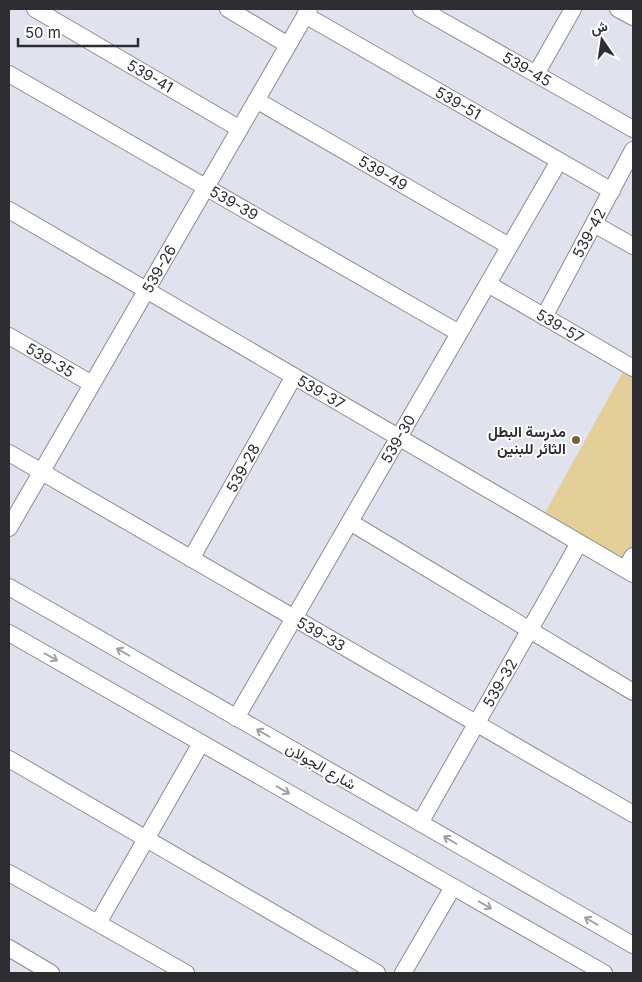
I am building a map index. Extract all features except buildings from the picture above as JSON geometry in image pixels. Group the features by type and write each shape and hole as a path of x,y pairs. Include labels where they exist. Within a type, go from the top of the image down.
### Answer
{"street":[{"name":"539-41","path":"35,9 240,129"},
{"path":"228,9 288,45"},
{"name":"539-45","path":"421,9 633,129"},
{"path":"536,74 573,9"},
{"path":"618,9 633,17"},
{"name":"539-26","path":"9,528 307,12"},
{"name":"539-51","path":"307,12 612,191"},
{"name":"539-39","path":"9,74 459,333"},
{"name":"539-49","path":"256,100 510,246"},
{"name":"539-42","path":"544,316 633,150"},
{"name":"539-30","path":"236,718 559,161"},
{"name":"539-37","path":"9,210 580,542 631,566"},
{"path":"594,224 633,246"},
{"name":"539-57","path":"488,284 633,368"},
{"name":"539-35","path":"9,336 92,384"},
{"name":"539-28","path":"191,559 294,376"},
{"name":"539-33","path":"9,454 633,814"},
{"path":"350,522 633,692"},
{"name":"539-32","path":"420,823 580,542"},
{"name":"شارع الجولان","path":"9,587 633,945"},
{"path":"9,633 604,973"},
{"path":"98,923 201,743"},
{"path":"9,759 377,973"},
{"path":"9,873 186,973"},
{"path":"403,973 453,887"},
{"path":"11,954 51,973"}],"shaded area":[{"path":"629,361 633,364 633,556 625,569 541,520"}],"place":[{"name":"مدرسة البطل الثائر للبنين","path":"576,440"}]}
